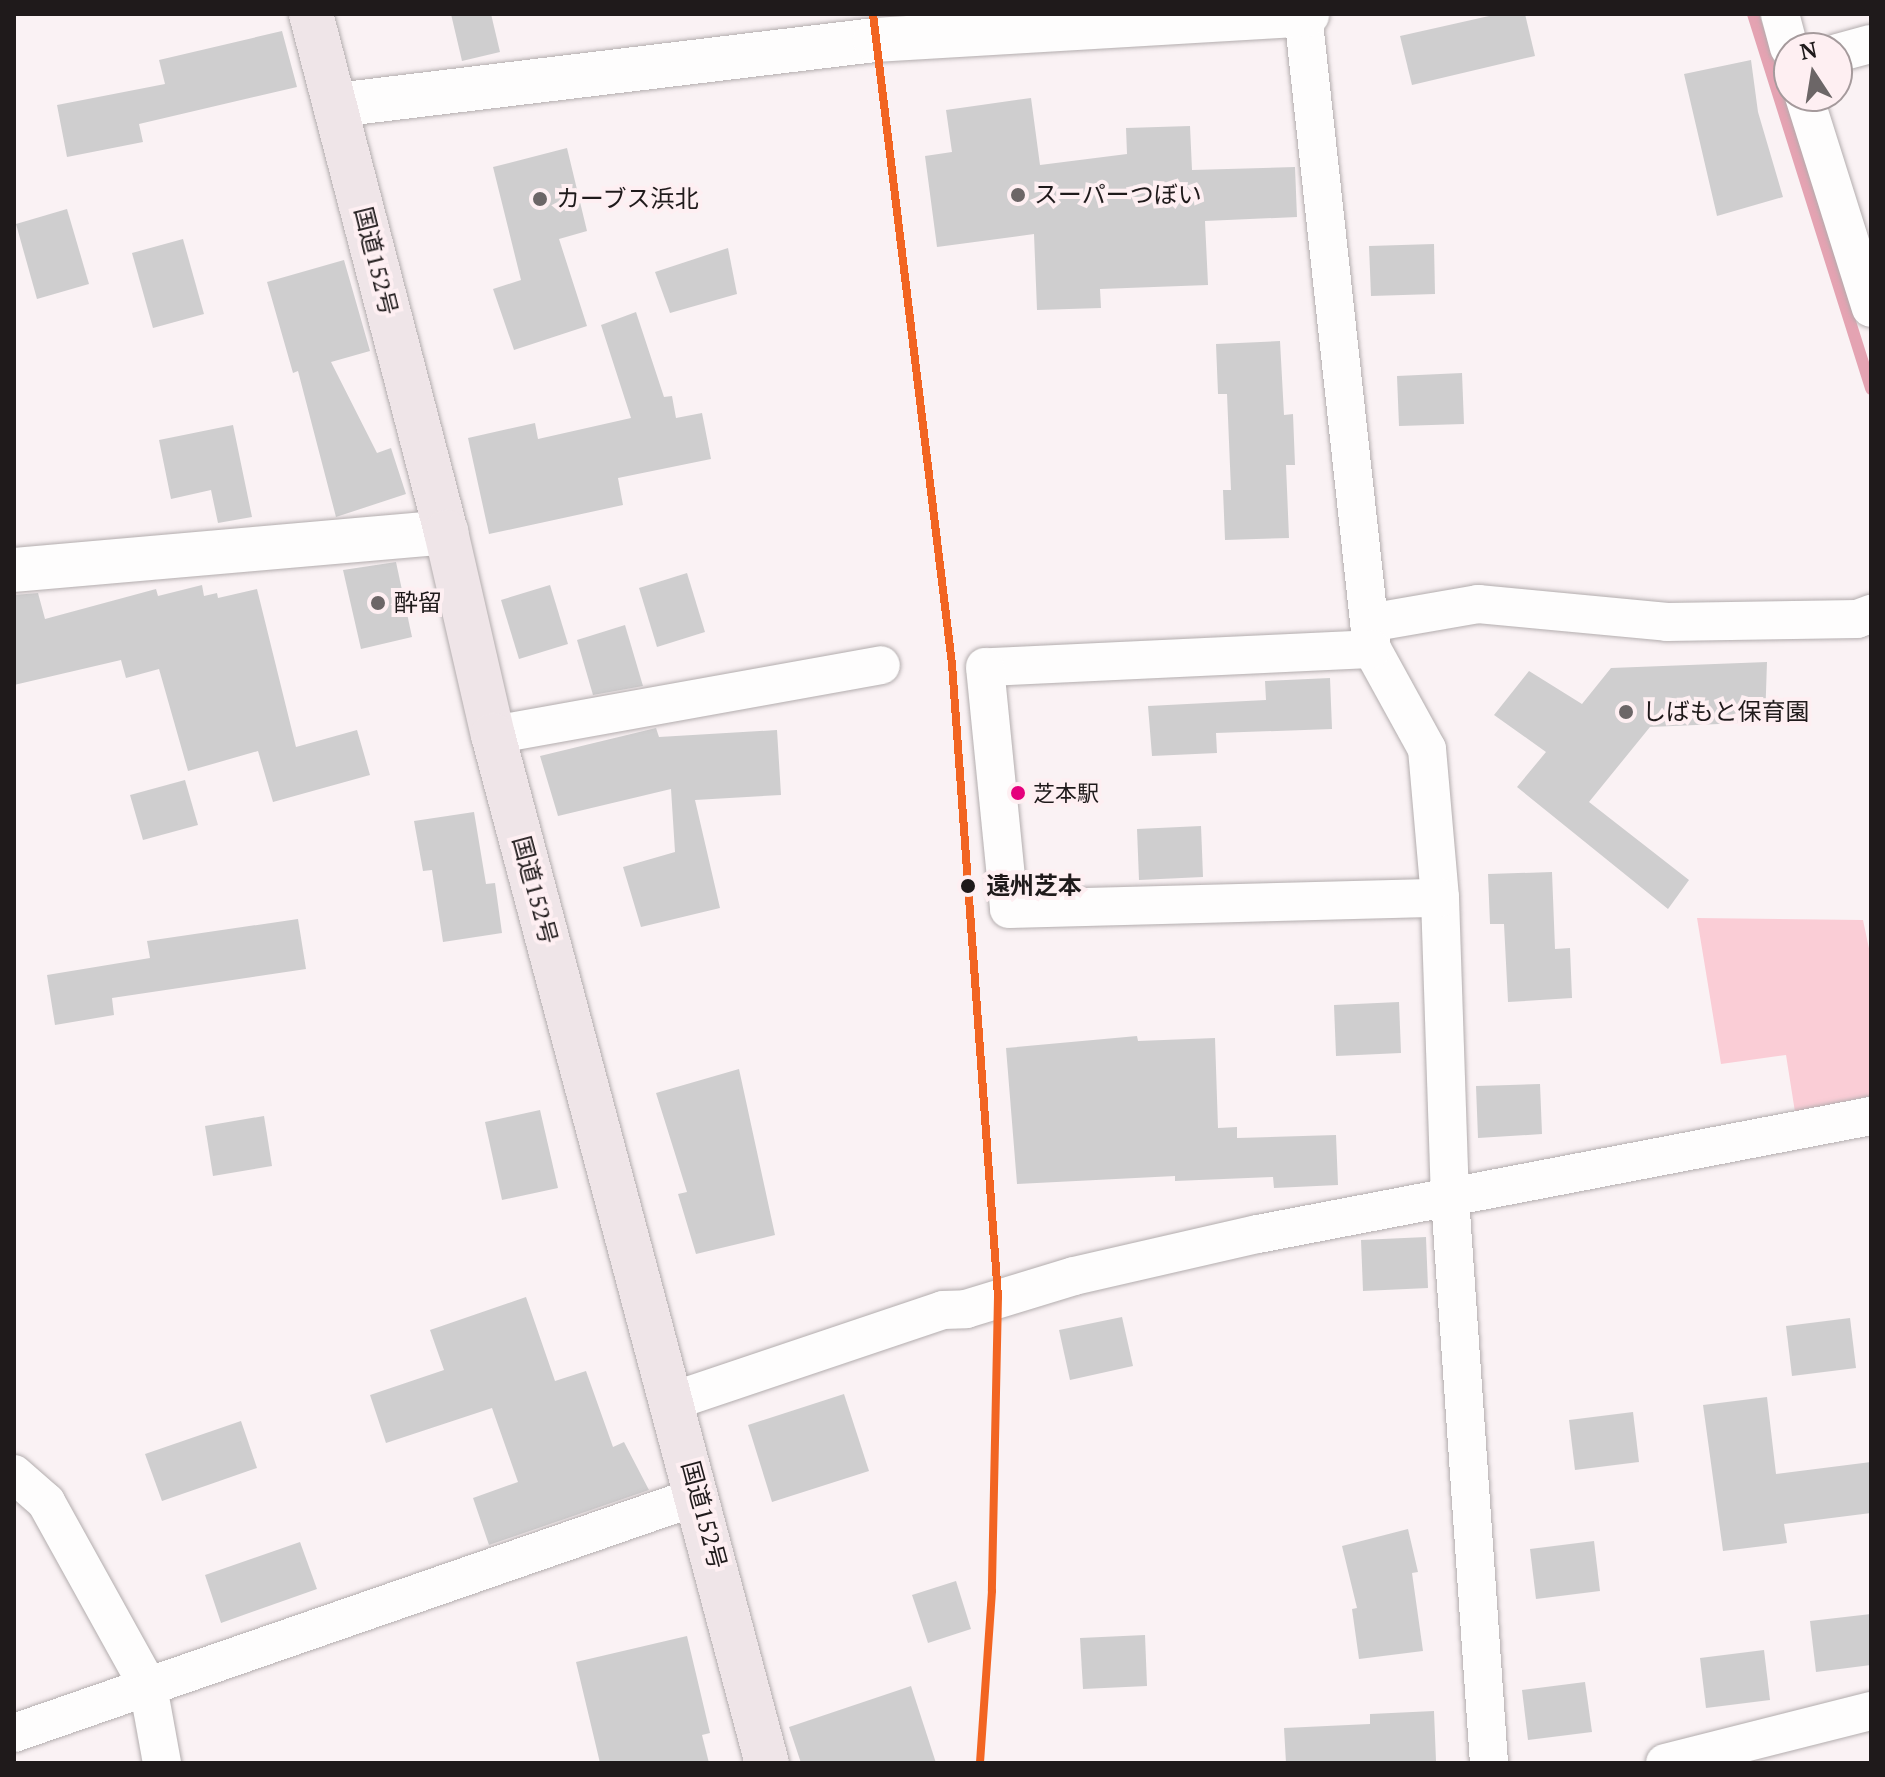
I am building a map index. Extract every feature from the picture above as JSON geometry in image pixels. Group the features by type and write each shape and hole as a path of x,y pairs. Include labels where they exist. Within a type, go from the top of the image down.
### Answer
{"highway":[{"name":"国道152号","path":"311,14 446,532 493,735 673,1401 767,1763"}],"street":[{"path":"337,105 875,40 1304,14 1370,636 1427,749 1440,898 1450,1198 1489,1763"},
{"path":"1810,112 1861,243 1871,308"},
{"path":"14,570 446,532"},
{"path":"1440,898 1009,909 985,667 1370,636 1478,604 1667,622 1857,619 1871,614"},
{"path":"493,735 881,665"},
{"path":"673,1401 943,1310 966,1309 1074,1276 1450,1198 1871,1116"},
{"path":"14,1474 46,1502 148,1686 162,1763"},
{"path":"14,1733 698,1496"},
{"path":"1665,1763 1871,1711"}],"shaded area":[{"path":"1697,918 1863,920 1871,958 1871,1096 1795,1112 1786,1055 1721,1064"}],"building":[{"path":"451,14 491,14 500,52 462,61"},
{"path":"1498,14 1525,14 1535,56 1412,85 1400,36"},
{"path":"282,31 297,87 139,124 143,142 67,157 57,105 165,84 159,60"},
{"path":"1751,60 1758,112 1783,197 1717,216 1684,74"},
{"path":"1031,98 1040,165 1127,154 1126,128 1190,126 1192,170 1295,167 1297,217 1205,221 1208,285 1100,289 1101,308 1037,310 1034,234 937,247 925,156 952,152 946,110"},
{"path":"567,148 587,231 559,239 587,326 514,350 493,289 521,280 493,167"},
{"path":"67,209 89,284 37,299 16,224"},
{"path":"183,239 204,314 153,328 132,253"},
{"path":"1434,244 1435,294 1371,296 1369,246"},
{"path":"728,248 737,294 670,313 655,272"},
{"path":"344,260 370,351 331,362 377,453 391,448 406,494 336,517 298,371 293,373 267,282"},
{"path":"636,312 664,397 672,396 676,418 702,413 711,459 618,478 623,505 489,534 468,438 535,423 538,439 631,418 601,325"},
{"path":"1280,341 1284,415 1293,414 1295,465 1286,465 1289,538 1225,540 1223,490 1231,490 1227,394 1218,394 1216,344"},
{"path":"1462,373 1464,424 1399,426 1397,376"},
{"path":"233,425 252,517 218,523 211,490 171,499 159,440"},
{"name":"酔留","path":"396,562 412,637 361,649 343,570"},
{"path":"687,573 705,632 657,647 639,588"},
{"path":"202,585 204,596 217,593 218,598 257,589 296,747 357,730 370,775 273,802 258,751 188,771 159,669 126,678 121,660 14,685 14,595 38,593 45,619 156,589 158,596"},
{"path":"550,585 568,644 519,659 501,600"},
{"path":"625,625 643,686 593,695 577,640"},
{"name":"しばもと保育園","path":"1767,662 1765,722 1650,727 1589,802 1689,880 1668,909 1517,787 1546,752 1494,715 1529,671 1582,704 1611,668"},
{"path":"1330,678 1332,729 1216,733 1217,753 1152,756 1148,706 1266,700 1265,681"},
{"path":"656,728 659,737 777,730 781,795 695,800 720,908 641,927 623,867 675,852 671,789 558,816 540,756"},
{"path":"185,780 198,825 143,840 130,795"},
{"path":"474,812 486,884 495,883 502,933 443,942 432,870 423,871 414,821"},
{"path":"1201,826 1203,877 1139,880 1137,829"},
{"path":"1552,872 1555,949 1570,948 1572,998 1508,1002 1504,924 1490,924 1488,874"},
{"path":"298,919 306,969 112,998 114,1015 55,1025 47,975 150,958 147,941"},
{"path":"1399,1002 1401,1053 1336,1056 1334,1005"},
{"path":"1137,1036 1138,1041 1215,1038 1218,1128 1237,1127 1237,1138 1336,1135 1338,1185 1274,1188 1273,1177 1175,1181 1175,1176 1017,1184 1006,1048"},
{"path":"739,1069 775,1235 696,1254 678,1194 687,1192 656,1093"},
{"path":"1540,1084 1542,1134 1478,1138 1476,1086"},
{"path":"540,1110 558,1188 502,1200 485,1122"},
{"path":"264,1116 272,1166 213,1176 205,1126"},
{"path":"1426,1237 1428,1288 1363,1291 1361,1240"},
{"path":"526,1297 555,1381 586,1371 613,1447 624,1442 649,1490 489,1545 473,1498 518,1482 492,1408 386,1443 370,1395 444,1370 430,1330"},
{"path":"1122,1317 1133,1366 1070,1380 1059,1330"},
{"path":"1850,1318 1856,1368 1792,1376 1786,1326"},
{"path":"844,1394 869,1471 772,1502 748,1425"},
{"path":"1767,1397 1776,1474 1871,1462 1871,1513 1784,1524 1787,1543 1723,1551 1703,1405"},
{"path":"1633,1412 1639,1462 1575,1470 1569,1420"},
{"path":"241,1421 257,1468 162,1501 145,1454"},
{"path":"1408,1529 1418,1572 1412,1573 1423,1651 1359,1659 1352,1609 1357,1608 1342,1546"},
{"path":"1594,1541 1600,1591 1536,1599 1530,1549"},
{"path":"300,1542 317,1589 221,1623 205,1575"},
{"path":"956,1581 971,1629 928,1643 912,1595"},
{"path":"1871,1614 1871,1665 1816,1672 1810,1621"},
{"path":"1145,1635 1147,1686 1083,1689 1080,1638"},
{"path":"687,1636 710,1733 702,1735 709,1763 600,1763 576,1662"},
{"path":"1764,1650 1770,1700 1706,1708 1700,1658"},
{"path":"1585,1682 1592,1732 1528,1740 1522,1690"},
{"path":"911,1686 936,1763 801,1763 789,1727"},
{"path":"1434,1711 1436,1761 1286,1763 1284,1728 1370,1724 1370,1714"}],"waterway":[{"path":"1753,14 1871,389"}],"transit line":[{"path":"873,14 952,664 998,1297 992,1591 980,1763"}],"place":[{"name":"スーパーつぼい","path":"1018,195"},
{"name":"カーブス浜北","path":"540,199"},
{"name":"酔留","path":"378,603"},
{"name":"しばもと保育園","path":"1626,712"},
{"name":"芝本駅","path":"1018,793"},
{"name":"遠州芝本","path":"968,886"}]}
